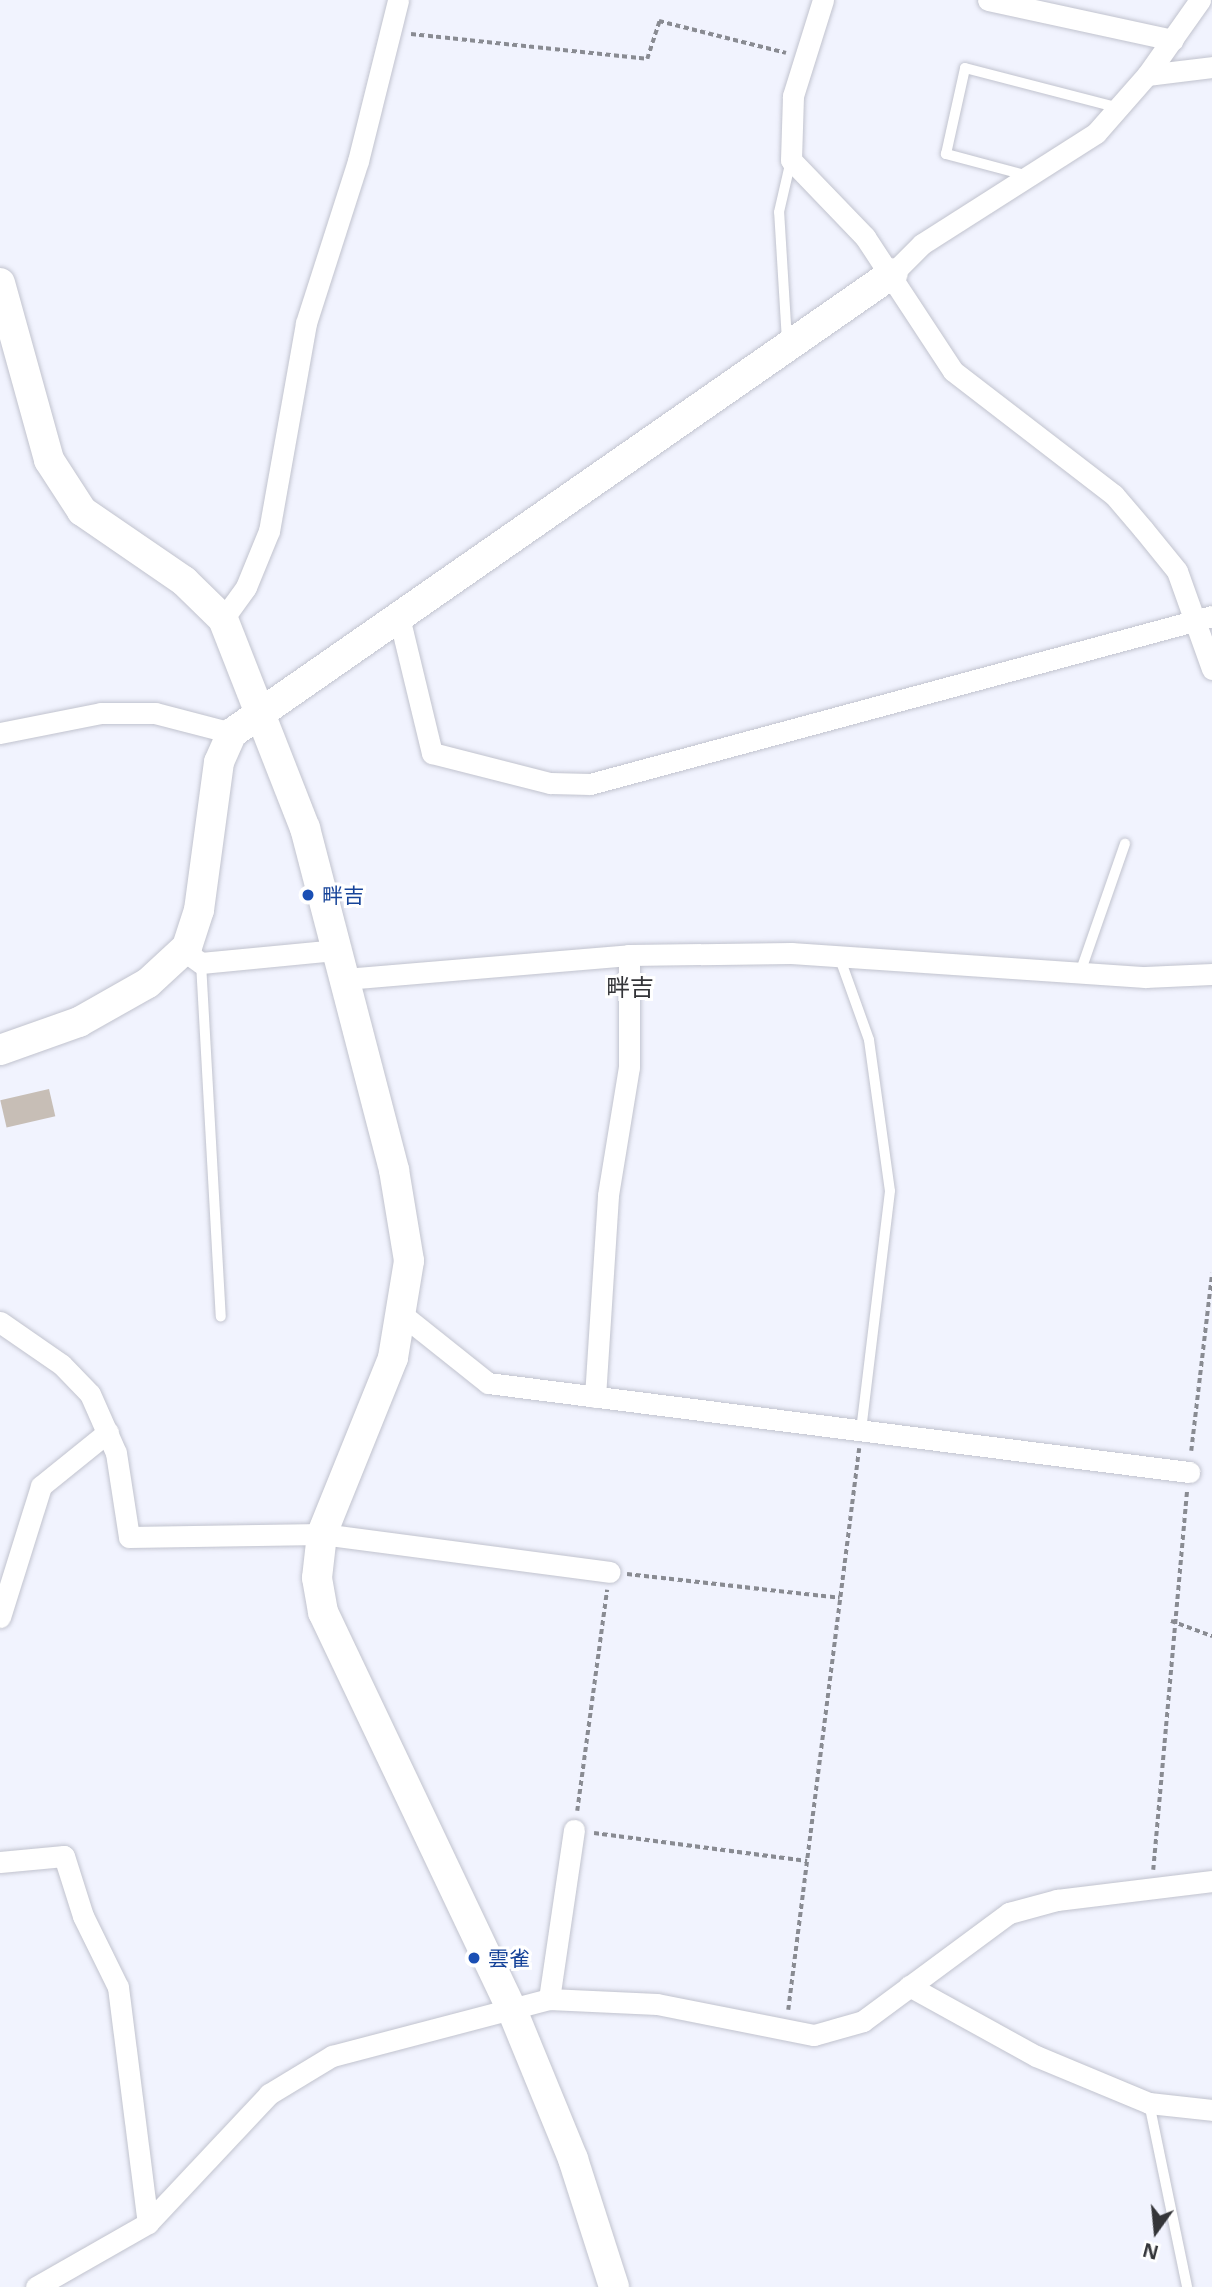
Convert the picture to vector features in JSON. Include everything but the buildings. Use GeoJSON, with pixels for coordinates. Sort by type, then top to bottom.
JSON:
{"type":"FeatureCollection","features":[{"type":"Feature","properties":{"kind":"street"},"geometry":{"type":"LineString","coordinates":[[223,619],[246,587],[269,531],[306,323],[358,162],[387,32],[398,0]]}},
{"type":"Feature","properties":{"kind":"street"},"geometry":{"type":"LineString","coordinates":[[824,0],[805,57],[788,129],[791,160],[893,273],[919,327],[953,371],[1114,495],[1177,572],[1205,619],[1212,669]]}},
{"type":"Feature","properties":{"kind":"street"},"geometry":{"type":"LineString","coordinates":[[988,0],[1173,40]]}},
{"type":"Feature","properties":{"kind":"street"},"geometry":{"type":"LineString","coordinates":[[192,957],[219,762],[232,733],[260,718],[788,348],[893,273],[922,244],[1025,175],[1096,133],[1147,75],[1200,0]]}},
{"type":"Feature","properties":{"kind":"street"},"geometry":{"type":"LineString","coordinates":[[1147,75],[1212,67]]}},
{"type":"Feature","properties":{"kind":"street"},"geometry":{"type":"LineString","coordinates":[[0,283],[49,460],[82,511],[184,581],[223,619],[260,718],[295,798],[345,979],[402,1207],[409,1261],[404,1316],[322,1534],[317,1578],[331,1635],[512,2010],[573,2159],[614,2287]]}},
{"type":"Feature","properties":{"kind":"street"},"geometry":{"type":"LineString","coordinates":[[400,621],[432,753],[550,783],[590,783],[1205,619]]}},
{"type":"Feature","properties":{"kind":"street"},"geometry":{"type":"LineString","coordinates":[[0,733],[101,713],[155,713],[232,733]]}},
{"type":"Feature","properties":{"kind":"street"},"geometry":{"type":"LineString","coordinates":[[0,1050],[79,1022],[192,957],[337,950]]}},
{"type":"Feature","properties":{"kind":"street"},"geometry":{"type":"LineString","coordinates":[[345,979],[629,956],[838,953],[1080,974],[1212,974]]}},
{"type":"Feature","properties":{"kind":"street"},"geometry":{"type":"LineString","coordinates":[[595,1397],[608,1195],[629,1067],[629,956]]}},
{"type":"Feature","properties":{"kind":"street"},"geometry":{"type":"LineString","coordinates":[[404,1316],[488,1382],[1189,1472]]}},
{"type":"Feature","properties":{"kind":"street"},"geometry":{"type":"LineString","coordinates":[[0,1322],[79,1382],[108,1432],[129,1537],[322,1534],[609,1572]]}},
{"type":"Feature","properties":{"kind":"street"},"geometry":{"type":"LineString","coordinates":[[0,1617],[41,1486],[108,1432]]}},
{"type":"Feature","properties":{"kind":"street"},"geometry":{"type":"LineString","coordinates":[[549,2000],[574,1830]]}},
{"type":"Feature","properties":{"kind":"street"},"geometry":{"type":"LineString","coordinates":[[0,1862],[64,1856],[83,1916],[118,1987],[148,2223]]}},
{"type":"Feature","properties":{"kind":"street"},"geometry":{"type":"LineString","coordinates":[[36,2287],[148,2223],[241,2123],[297,2074],[365,2046],[549,2000],[657,2004],[814,2035],[863,2021],[1009,1913],[1151,1886],[1212,1881]]}},
{"type":"Feature","properties":{"kind":"street"},"geometry":{"type":"LineString","coordinates":[[909,1986],[1036,2056],[1149,2103],[1212,2110]]}},
{"type":"Feature","properties":{"kind":"lane"},"geometry":{"type":"LineString","coordinates":[[1025,175],[946,154],[965,68],[1120,108]]}},
{"type":"Feature","properties":{"kind":"lane"},"geometry":{"type":"LineString","coordinates":[[788,348],[779,212],[791,160]]}},
{"type":"Feature","properties":{"kind":"lane"},"geometry":{"type":"LineString","coordinates":[[1080,974],[1125,844]]}},
{"type":"Feature","properties":{"kind":"lane"},"geometry":{"type":"LineString","coordinates":[[838,953],[869,1041],[890,1191],[861,1431]]}},
{"type":"Feature","properties":{"kind":"lane"},"geometry":{"type":"LineString","coordinates":[[192,957],[221,1316]]}},
{"type":"Feature","properties":{"kind":"lane"},"geometry":{"type":"LineString","coordinates":[[1149,2103],[1187,2287]]}},
{"type":"Feature","properties":{"kind":"path"},"geometry":{"type":"LineString","coordinates":[[387,32],[647,60],[659,21],[805,57]]}},
{"type":"Feature","properties":{"kind":"path"},"geometry":{"type":"LineString","coordinates":[[1151,1886],[1171,1621],[1212,1273]]}},
{"type":"Feature","properties":{"kind":"path"},"geometry":{"type":"LineString","coordinates":[[786,2029],[861,1431]]}},
{"type":"Feature","properties":{"kind":"path"},"geometry":{"type":"LineString","coordinates":[[807,1861],[574,1830],[609,1572],[840,1598]]}},
{"type":"Feature","properties":{"kind":"path"},"geometry":{"type":"LineString","coordinates":[[1171,1621],[1212,1636]]}},
{"type":"Feature","properties":{"kind":"place","name":"畔吉"},"geometry":{"type":"Point","coordinates":[308,895]}},
{"type":"Feature","properties":{"kind":"place","name":"雲雀"},"geometry":{"type":"Point","coordinates":[474,1958]}},
{"type":"Feature","properties":{"kind":"district","name":"畔吉"},"geometry":{"type":"Point","coordinates":[630,987]}}]}
